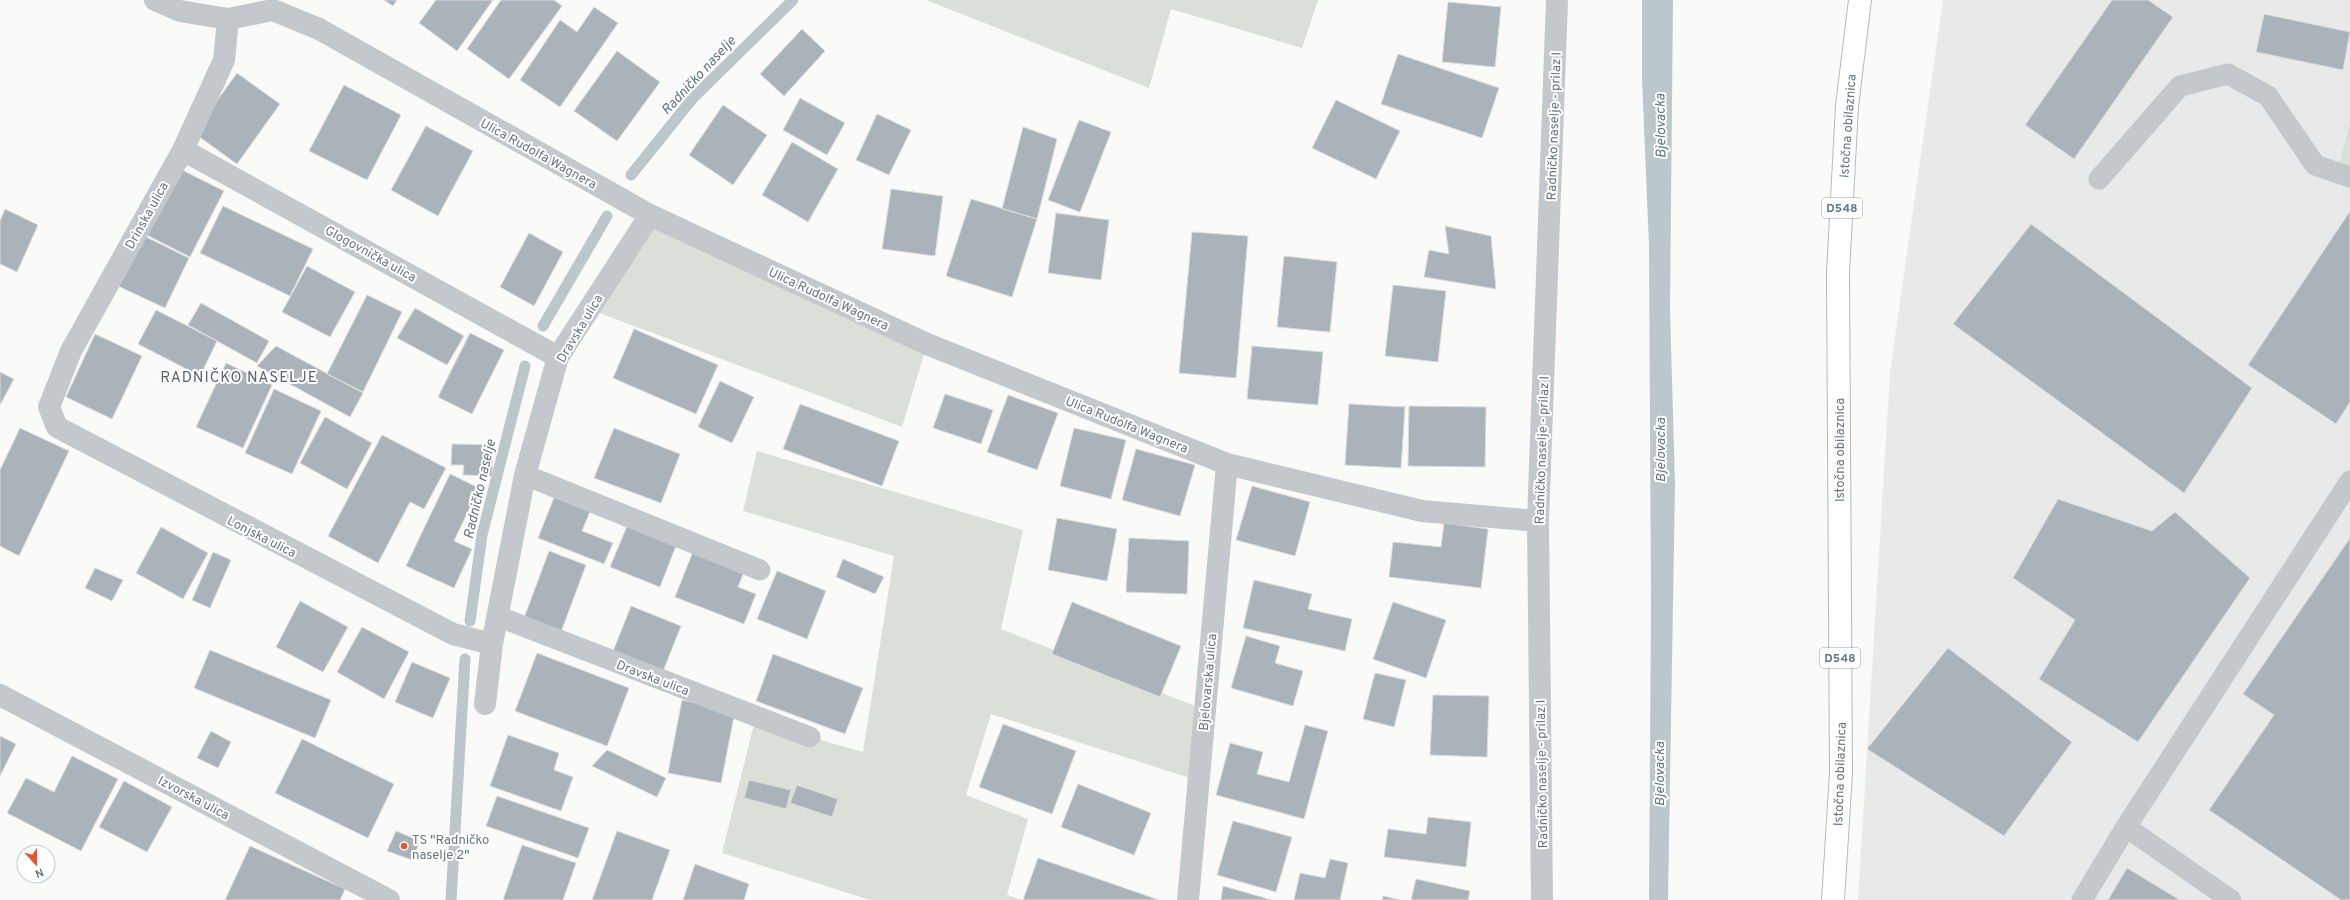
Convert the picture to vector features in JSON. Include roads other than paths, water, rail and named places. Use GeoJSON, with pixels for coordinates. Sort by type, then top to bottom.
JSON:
{"type":"FeatureCollection","features":[{"type":"Feature","properties":{"kind":"main road","name":"Istočna obilaznica"},"geometry":{"type":"LineString","coordinates":[[1833,900],[1841,773],[1838,273],[1847,106],[1860,0]]}},
{"type":"Feature","properties":{"kind":"street","name":"Ulica Rudolfa Wagnera"},"geometry":{"type":"LineString","coordinates":[[155,0],[180,11],[228,20],[274,10],[319,29],[650,214],[927,344],[1227,464],[1422,511],[1538,521]]}},
{"type":"Feature","properties":{"kind":"street","name":"Radničko naselje - prilaz I"},"geometry":{"type":"LineString","coordinates":[[1542,900],[1538,521],[1557,0]]}},
{"type":"Feature","properties":{"kind":"street","name":"Drinska ulica"},"geometry":{"type":"LineString","coordinates":[[49,407],[71,351],[183,150],[224,60],[228,20]]}},
{"type":"Feature","properties":{"kind":"street","name":"Glogovnička ulica"},"geometry":{"type":"LineString","coordinates":[[183,150],[558,357]]}},
{"type":"Feature","properties":{"kind":"street","name":"Dravska ulica"},"geometry":{"type":"LineString","coordinates":[[485,704],[492,644],[525,474],[558,357],[650,214]]}},
{"type":"Feature","properties":{"kind":"street","name":"Lonjska ulica"},"geometry":{"type":"LineString","coordinates":[[49,407],[57,427],[64,431],[453,634],[492,644]]}},
{"type":"Feature","properties":{"kind":"street","name":"Bjelovarska ulica"},"geometry":{"type":"LineString","coordinates":[[1188,900],[1227,464]]}},
{"type":"Feature","properties":{"kind":"street","name":"Izvorska ulica"},"geometry":{"type":"LineString","coordinates":[[0,695],[389,900]]}},
{"type":"Feature","properties":{"kind":"lane"},"geometry":{"type":"LineString","coordinates":[[2098,179],[2180,86],[2228,74],[2268,96],[2315,165],[2350,177]]}},
{"type":"Feature","properties":{"kind":"lane"},"geometry":{"type":"LineString","coordinates":[[525,474],[760,570]]}},
{"type":"Feature","properties":{"kind":"lane"},"geometry":{"type":"LineString","coordinates":[[2082,900],[2126,827],[2350,481]]}},
{"type":"Feature","properties":{"kind":"lane","name":"Dravska ulica"},"geometry":{"type":"LineString","coordinates":[[497,616],[810,737]]}},
{"type":"Feature","properties":{"kind":"lane"},"geometry":{"type":"LineString","coordinates":[[2126,827],[2231,900]]}},
{"type":"Feature","properties":{"kind":"water","name":"Bjelovacka"},"geometry":{"type":"Polygon","coordinates":[[[1642,0],[1673,0],[1670,309],[1675,485],[1668,900],[1649,900],[1651,603],[1649,246],[1642,78],[1642,0]]]}},
{"type":"Feature","properties":{"kind":"waterway","name":"Radničko naselje"},"geometry":{"type":"LineString","coordinates":[[631,175],[693,98],[793,0]]}},
{"type":"Feature","properties":{"kind":"waterway","name":"Radničko naselje"},"geometry":{"type":"LineString","coordinates":[[543,326],[607,216]]}},
{"type":"Feature","properties":{"kind":"waterway","name":"Radničko naselje"},"geometry":{"type":"LineString","coordinates":[[470,621],[482,535],[525,366]]}},
{"type":"Feature","properties":{"kind":"waterway","name":"Radničko naselje"},"geometry":{"type":"LineString","coordinates":[[451,900],[465,659]]}},
{"type":"Feature","properties":{"kind":"place","name":"TS \"Radničko naselje 2\""},"geometry":{"type":"Point","coordinates":[404,846]}},
{"type":"Feature","properties":{"kind":"district","name":"RADNIČKO NASELJE"},"geometry":{"type":"Point","coordinates":[239,377]}}]}
